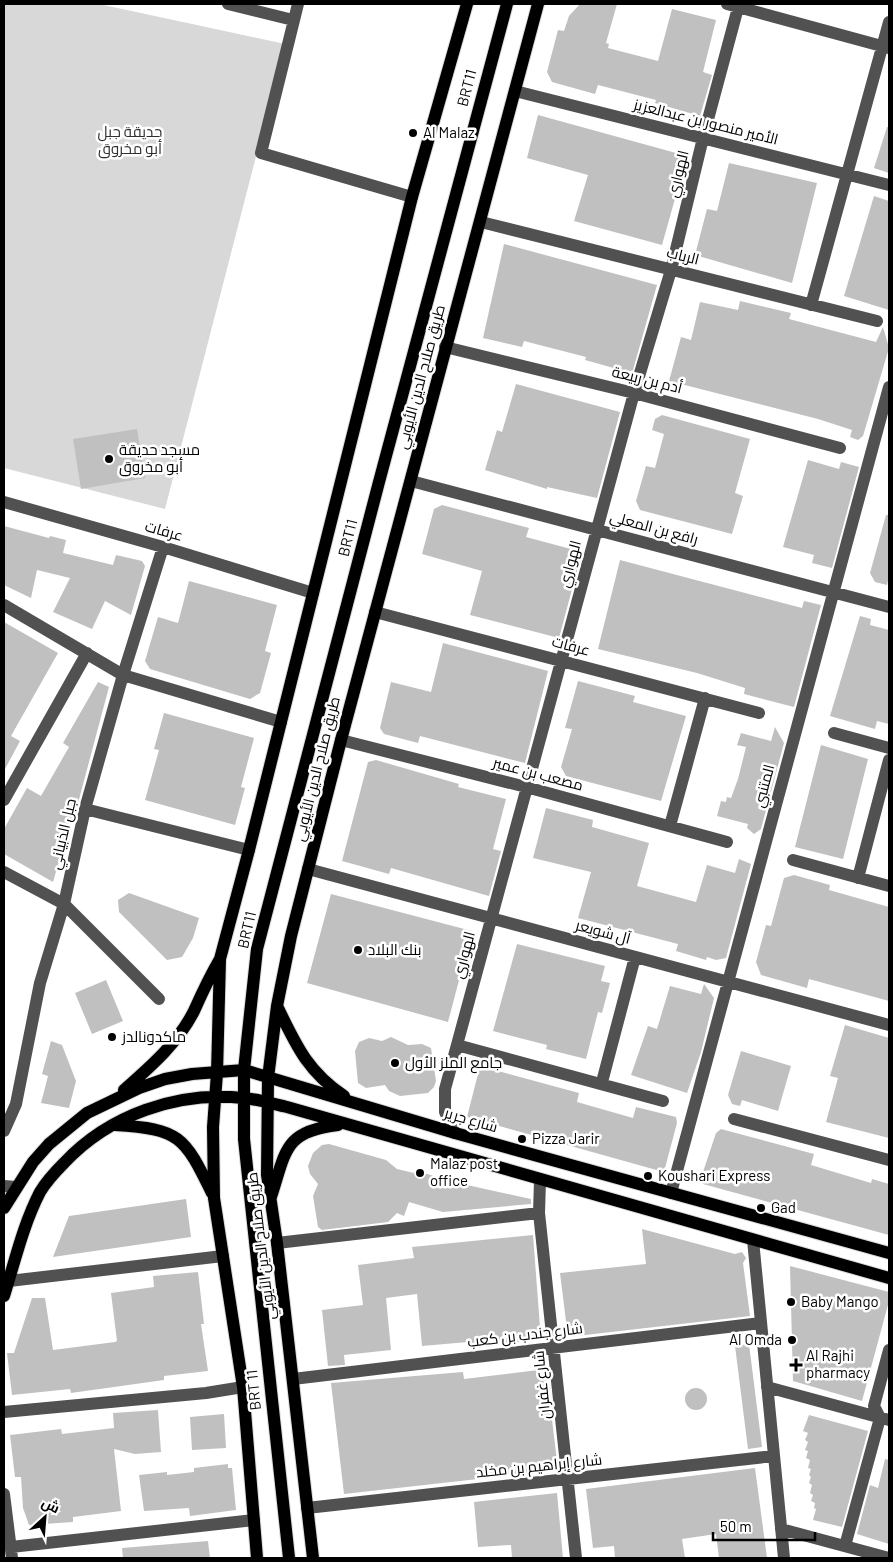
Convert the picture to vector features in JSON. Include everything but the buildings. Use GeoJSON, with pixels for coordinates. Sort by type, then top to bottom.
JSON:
{"type":"FeatureCollection","features":[{"type":"Feature","properties":{"kind":"main road"},"geometry":{"type":"LineString","coordinates":[[257,1558],[243,1387],[214,1198],[214,1097],[217,1073],[220,958],[314,593],[412,197],[467,4]]}},
{"type":"Feature","properties":{"kind":"main road","name":"BRT11"},"geometry":{"type":"LineString","coordinates":[[252,1218],[244,1138],[244,1070],[258,949],[379,482],[507,4]]}},
{"type":"Feature","properties":{"kind":"main road","name":"طريق صلاح الدين الأيوبي"},"geometry":{"type":"LineString","coordinates":[[313,1558],[277,1243],[267,1175],[269,1153],[268,1078],[277,1006],[308,869],[341,740],[538,4]]}},
{"type":"Feature","properties":{"kind":"main road"},"geometry":{"type":"LineString","coordinates":[[4,1208],[10,1186],[67,1127],[87,1113],[114,1099],[153,1065],[194,1012],[202,989],[220,958]]}},
{"type":"Feature","properties":{"kind":"main road"},"geometry":{"type":"LineString","coordinates":[[277,1006],[294,1042],[323,1082],[353,1101]]}},
{"type":"Feature","properties":{"kind":"main road","name":"شارع جرير"},"geometry":{"type":"LineString","coordinates":[[114,1099],[165,1079],[192,1074],[244,1070],[455,1133],[889,1253]]}},
{"type":"Feature","properties":{"kind":"main road"},"geometry":{"type":"LineString","coordinates":[[4,1296],[22,1236],[41,1191],[72,1154],[93,1137],[144,1110],[170,1101],[214,1097],[244,1091],[268,1103],[889,1278]]}},
{"type":"Feature","properties":{"kind":"main road"},"geometry":{"type":"LineString","coordinates":[[270,1199],[283,1159],[292,1142],[308,1130],[346,1124]]}},
{"type":"Feature","properties":{"kind":"main road"},"geometry":{"type":"LineString","coordinates":[[113,1125],[149,1128],[178,1139],[192,1153],[214,1198]]}},
{"type":"Feature","properties":{"kind":"main road","name":"BRT 11"},"geometry":{"type":"LineString","coordinates":[[252,1218],[288,1558]]}},
{"type":"Feature","properties":{"kind":"street"},"geometry":{"type":"LineString","coordinates":[[228,4],[293,20]]}},
{"type":"Feature","properties":{"kind":"street"},"geometry":{"type":"LineString","coordinates":[[298,4],[261,152],[412,197]]}},
{"type":"Feature","properties":{"kind":"street"},"geometry":{"type":"LineString","coordinates":[[735,5],[886,47]]}},
{"type":"Feature","properties":{"kind":"street","name":"الهواري"},"geometry":{"type":"LineString","coordinates":[[455,1133],[448,1120],[444,1097],[456,1045],[634,393],[671,270],[735,5]]}},
{"type":"Feature","properties":{"kind":"street"},"geometry":{"type":"LineString","coordinates":[[811,304],[847,174],[886,47],[889,22]]}},
{"type":"Feature","properties":{"kind":"street","name":"الأمير منصور بن عبدالعزيز"},"geometry":{"type":"LineString","coordinates":[[515,91],[889,185]]}},
{"type":"Feature","properties":{"kind":"street","name":"الرباب"},"geometry":{"type":"LineString","coordinates":[[481,222],[877,321]]}},
{"type":"Feature","properties":{"kind":"street","name":"أدم بن ربيعة"},"geometry":{"type":"LineString","coordinates":[[446,347],[634,393],[840,448]]}},
{"type":"Feature","properties":{"kind":"street","name":"المتنبي"},"geometry":{"type":"LineString","coordinates":[[670,1194],[889,387]]}},
{"type":"Feature","properties":{"kind":"street","name":"رافع بن المعلي"},"geometry":{"type":"LineString","coordinates":[[411,481],[889,607]]}},
{"type":"Feature","properties":{"kind":"street","name":"عرفات"},"geometry":{"type":"LineString","coordinates":[[4,502],[164,547],[314,593]]}},
{"type":"Feature","properties":{"kind":"street","name":"جبل الذبياني"},"geometry":{"type":"LineString","coordinates":[[4,1131],[16,1104],[40,983],[64,904],[85,809],[123,676],[164,547]]}},
{"type":"Feature","properties":{"kind":"street"},"geometry":{"type":"LineString","coordinates":[[4,605],[123,676],[281,722]]}},
{"type":"Feature","properties":{"kind":"street","name":"عرفات"},"geometry":{"type":"LineString","coordinates":[[375,612],[759,713]]}},
{"type":"Feature","properties":{"kind":"street"},"geometry":{"type":"LineString","coordinates":[[4,800],[87,653]]}},
{"type":"Feature","properties":{"kind":"street"},"geometry":{"type":"LineString","coordinates":[[670,826],[705,698]]}},
{"type":"Feature","properties":{"kind":"street"},"geometry":{"type":"LineString","coordinates":[[834,733],[889,748]]}},
{"type":"Feature","properties":{"kind":"street","name":"مصعب بن عمير"},"geometry":{"type":"LineString","coordinates":[[341,740],[526,787],[727,842]]}},
{"type":"Feature","properties":{"kind":"street"},"geometry":{"type":"LineString","coordinates":[[858,878],[889,760]]}},
{"type":"Feature","properties":{"kind":"street"},"geometry":{"type":"LineString","coordinates":[[85,809],[249,850]]}},
{"type":"Feature","properties":{"kind":"street"},"geometry":{"type":"LineString","coordinates":[[793,860],[889,886]]}},
{"type":"Feature","properties":{"kind":"street","name":"آل شويعر"},"geometry":{"type":"LineString","coordinates":[[308,869],[889,1025]]}},
{"type":"Feature","properties":{"kind":"street"},"geometry":{"type":"LineString","coordinates":[[4,872],[64,904],[159,999]]}},
{"type":"Feature","properties":{"kind":"street"},"geometry":{"type":"LineString","coordinates":[[602,1082],[635,957]]}},
{"type":"Feature","properties":{"kind":"street"},"geometry":{"type":"LineString","coordinates":[[456,1045],[602,1082],[663,1101]]}},
{"type":"Feature","properties":{"kind":"street"},"geometry":{"type":"LineString","coordinates":[[734,1118],[889,1160]]}},
{"type":"Feature","properties":{"kind":"street","name":"شارع غفران"},"geometry":{"type":"LineString","coordinates":[[540,1180],[539,1213],[555,1348],[576,1558]]}},
{"type":"Feature","properties":{"kind":"street"},"geometry":{"type":"LineString","coordinates":[[277,1243],[539,1213]]}},
{"type":"Feature","properties":{"kind":"street"},"geometry":{"type":"LineString","coordinates":[[752,1240],[784,1558]]}},
{"type":"Feature","properties":{"kind":"street"},"geometry":{"type":"LineString","coordinates":[[9,1281],[223,1256]]}},
{"type":"Feature","properties":{"kind":"street","name":"شارع جندب بن كعب"},"geometry":{"type":"LineString","coordinates":[[293,1379],[761,1323]]}},
{"type":"Feature","properties":{"kind":"street"},"geometry":{"type":"LineString","coordinates":[[885,1419],[874,1406],[889,1350]]}},
{"type":"Feature","properties":{"kind":"street"},"geometry":{"type":"LineString","coordinates":[[4,1412],[206,1394],[243,1387]]}},
{"type":"Feature","properties":{"kind":"street"},"geometry":{"type":"LineString","coordinates":[[767,1387],[885,1419]]}},
{"type":"Feature","properties":{"kind":"street"},"geometry":{"type":"LineString","coordinates":[[846,1546],[885,1419]]}},
{"type":"Feature","properties":{"kind":"street","name":"شارع إبراهيم بن مخلد"},"geometry":{"type":"LineString","coordinates":[[307,1508],[774,1456]]}},
{"type":"Feature","properties":{"kind":"street"},"geometry":{"type":"LineString","coordinates":[[4,1494],[11,1552],[254,1520]]}},
{"type":"Feature","properties":{"kind":"street"},"geometry":{"type":"LineString","coordinates":[[781,1529],[889,1558]]}},
{"type":"Feature","properties":{"kind":"green space","name":"حديقة جبل أبو مخروق"},"geometry":{"type":"Polygon","coordinates":[[[4,4],[99,4],[285,44],[165,509],[4,468],[4,4]]]}},
{"type":"Feature","properties":{"kind":"place","name":"Al Malaz"},"geometry":{"type":"Point","coordinates":[413,133]}},
{"type":"Feature","properties":{"kind":"place","name":"مسجد حديقة أبو مخروق"},"geometry":{"type":"Point","coordinates":[109,459]}},
{"type":"Feature","properties":{"kind":"place","name":"بنك البلاد"},"geometry":{"type":"Point","coordinates":[358,950]}},
{"type":"Feature","properties":{"kind":"place","name":"ماكدونالدز"},"geometry":{"type":"Point","coordinates":[112,1037]}},
{"type":"Feature","properties":{"kind":"place","name":"جامع الملز الأول"},"geometry":{"type":"Point","coordinates":[395,1063]}},
{"type":"Feature","properties":{"kind":"place","name":"Pizza Jarir"},"geometry":{"type":"Point","coordinates":[522,1139]}},
{"type":"Feature","properties":{"kind":"place","name":"Malaz post office"},"geometry":{"type":"Point","coordinates":[420,1173]}},
{"type":"Feature","properties":{"kind":"place","name":"Koushari Express"},"geometry":{"type":"Point","coordinates":[648,1176]}},
{"type":"Feature","properties":{"kind":"place","name":"Gad"},"geometry":{"type":"Point","coordinates":[761,1208]}},
{"type":"Feature","properties":{"kind":"place","name":"Baby Mango"},"geometry":{"type":"Point","coordinates":[791,1302]}},
{"type":"Feature","properties":{"kind":"place","name":"Al Omda"},"geometry":{"type":"Point","coordinates":[792,1340]}},
{"type":"Feature","properties":{"kind":"place","name":"Al Rajhi pharmacy"},"geometry":{"type":"Point","coordinates":[796,1365]}}]}
